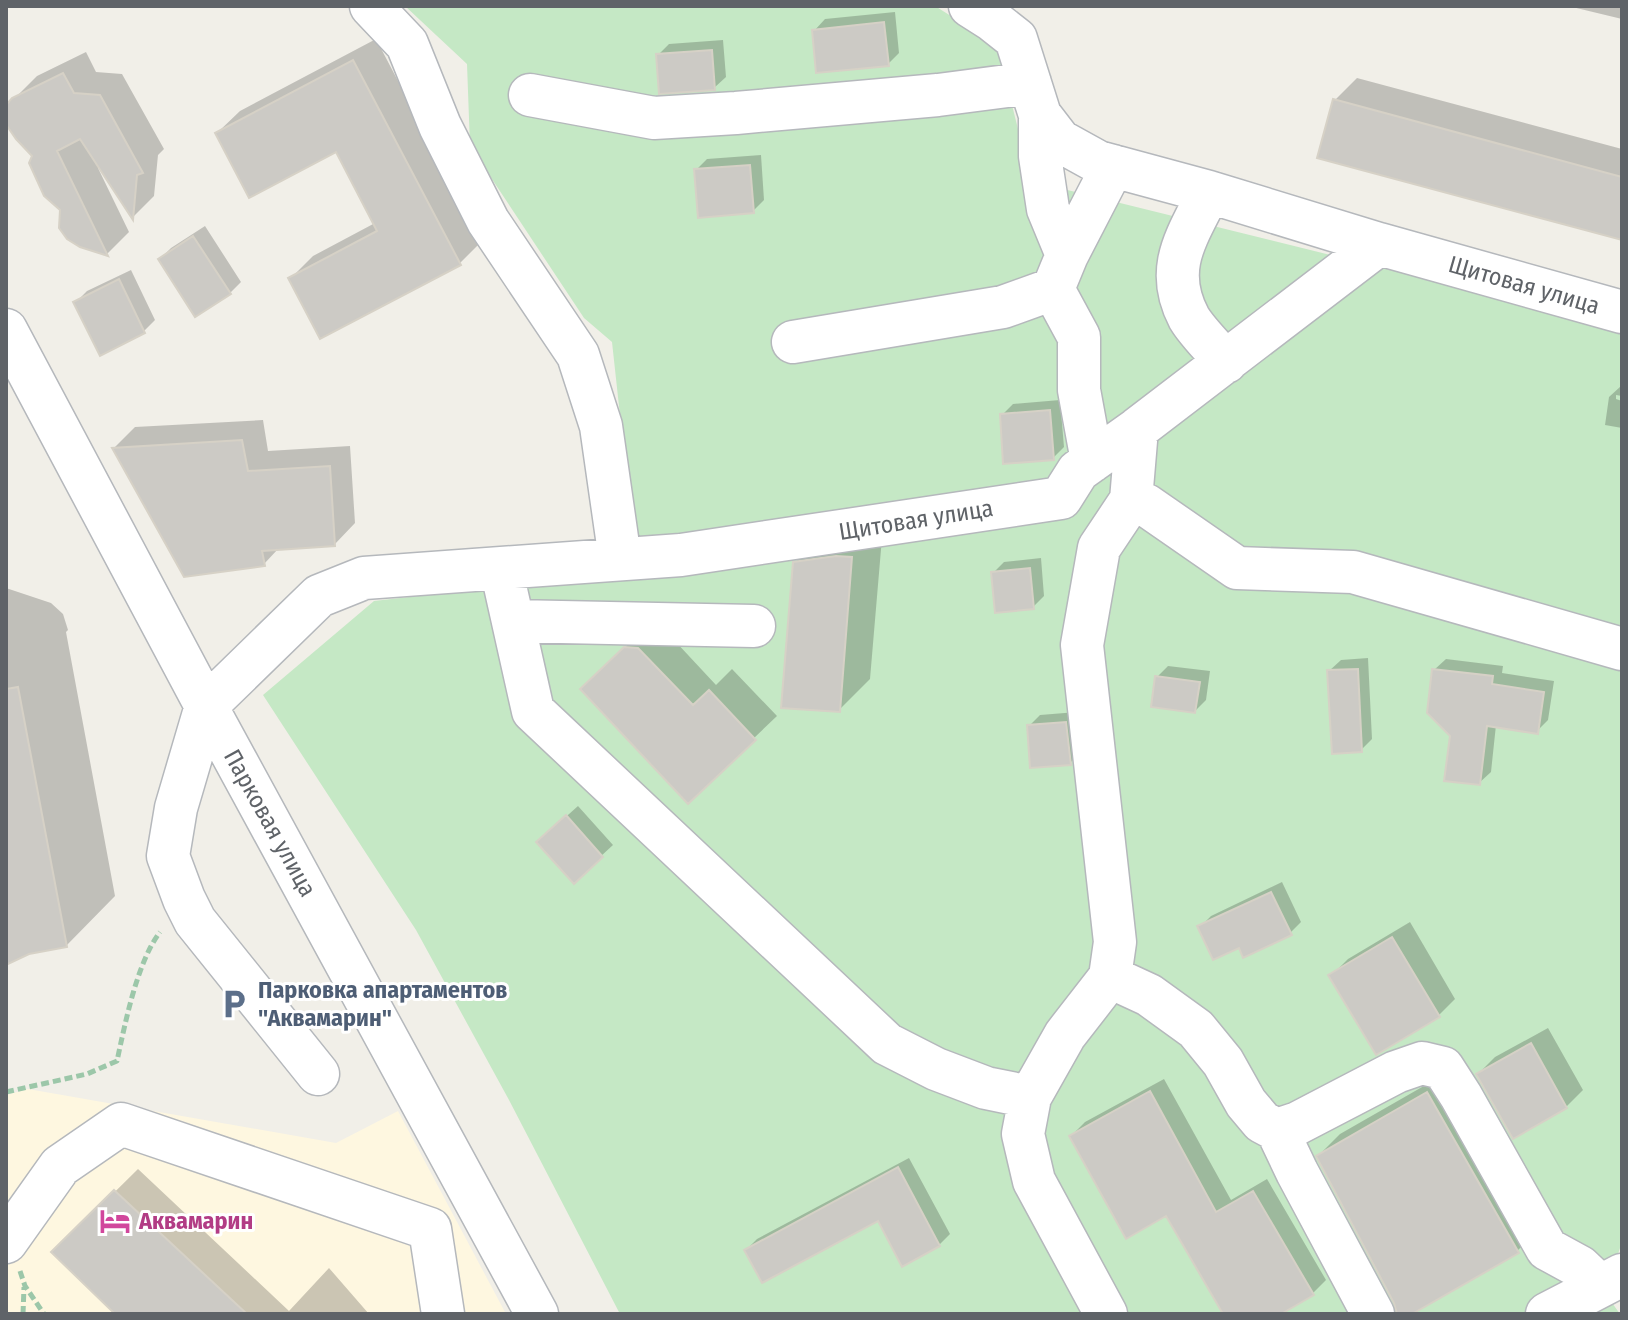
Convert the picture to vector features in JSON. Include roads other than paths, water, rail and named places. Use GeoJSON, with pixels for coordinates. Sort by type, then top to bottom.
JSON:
{"type":"FeatureCollection","features":[{"type":"Feature","properties":{"kind":"street"},"geometry":{"type":"LineString","coordinates":[[371,6],[407,44],[440,126],[488,221],[578,355],[601,426],[620,559]]}},
{"type":"Feature","properties":{"kind":"street","name":"Щитовая улица"},"geometry":{"type":"LineString","coordinates":[[970,6],[992,20],[1014,22],[1035,99],[1060,141],[1098,162],[1622,312]]}},
{"type":"Feature","properties":{"kind":"street"},"geometry":{"type":"LineString","coordinates":[[530,95],[654,118],[938,95],[1035,99],[1048,209],[1060,272],[1079,337],[1079,390],[1092,461]]}},
{"type":"Feature","properties":{"kind":"street"},"geometry":{"type":"LineString","coordinates":[[793,342],[1003,307],[1060,272],[1113,166]]}},
{"type":"Feature","properties":{"kind":"street"},"geometry":{"type":"LineString","coordinates":[[1209,192],[1177,265],[1177,286],[1190,319],[1226,362]]}},
{"type":"Feature","properties":{"kind":"street"},"geometry":{"type":"LineString","coordinates":[[1099,548],[1061,498],[1078,471],[1379,244]]}},
{"type":"Feature","properties":{"kind":"street","name":"Парковая улица"},"geometry":{"type":"LineString","coordinates":[[6,330],[18,377],[206,706],[537,1314]]}},
{"type":"Feature","properties":{"kind":"street"},"geometry":{"type":"LineString","coordinates":[[1106,1314],[1034,1181],[1023,1134],[1030,1097],[1065,1035],[1110,977],[1115,942],[1082,645],[1099,548],[1131,500],[1137,429]]}},
{"type":"Feature","properties":{"kind":"street","name":"Щитовая улица"},"geometry":{"type":"LineString","coordinates":[[206,706],[319,596],[364,578],[681,555],[1061,498]]}},
{"type":"Feature","properties":{"kind":"street"},"geometry":{"type":"LineString","coordinates":[[1131,500],[1146,505],[1237,568],[1353,572],[1622,649]]}},
{"type":"Feature","properties":{"kind":"street"},"geometry":{"type":"LineString","coordinates":[[501,568],[533,711],[887,1044],[936,1069],[986,1088],[1030,1097]]}},
{"type":"Feature","properties":{"kind":"street"},"geometry":{"type":"LineString","coordinates":[[513,621],[754,626]]}},
{"type":"Feature","properties":{"kind":"street"},"geometry":{"type":"LineString","coordinates":[[206,706],[176,808],[168,856],[195,921],[318,1074]]}},
{"type":"Feature","properties":{"kind":"street"},"geometry":{"type":"LineString","coordinates":[[1110,977],[1149,995],[1196,1029],[1223,1062],[1254,1113],[1262,1122],[1277,1130],[1373,1314]]}},
{"type":"Feature","properties":{"kind":"street"},"geometry":{"type":"LineString","coordinates":[[1277,1130],[1298,1123],[1396,1072],[1422,1063],[1443,1068],[1547,1249],[1611,1280]]}},
{"type":"Feature","properties":{"kind":"street"},"geometry":{"type":"LineString","coordinates":[[6,1242],[60,1166],[121,1124],[430,1229],[478,1204]]}},
{"type":"Feature","properties":{"kind":"street"},"geometry":{"type":"LineString","coordinates":[[430,1229],[443,1314]]}},
{"type":"Feature","properties":{"kind":"street"},"geometry":{"type":"LineString","coordinates":[[1547,1314],[1611,1280]]}},
{"type":"Feature","properties":{"kind":"place","name":"Парковка апартаментов \"Аквамарин\""},"geometry":{"type":"Point","coordinates":[234,1004]}},
{"type":"Feature","properties":{"kind":"place","name":"Аквамарин"},"geometry":{"type":"Point","coordinates":[115,1221]}}]}
